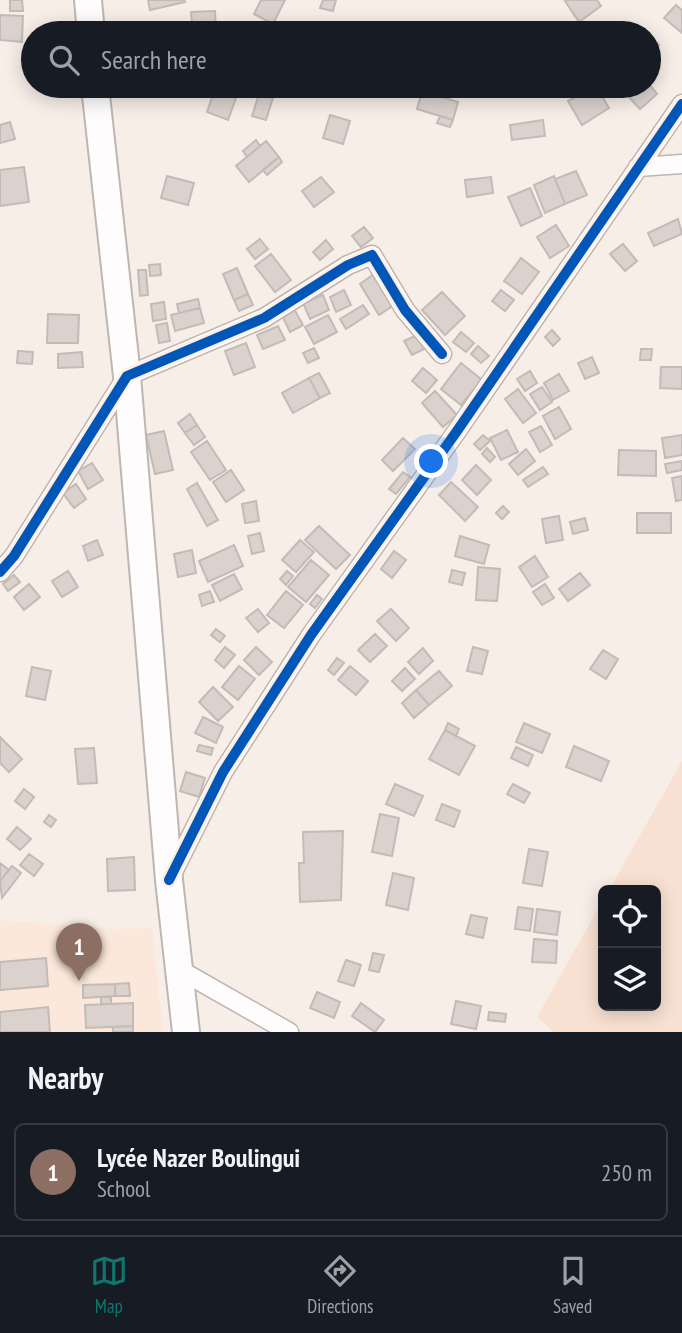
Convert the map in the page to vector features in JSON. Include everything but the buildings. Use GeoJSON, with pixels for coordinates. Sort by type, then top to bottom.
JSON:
{"type":"FeatureCollection","features":[{"type":"Feature","properties":{"kind":"highway"},"geometry":{"type":"LineString","coordinates":[[88,0],[90,21]]}},
{"type":"Feature","properties":{"kind":"highway"},"geometry":{"type":"LineString","coordinates":[[96,98],[127,376],[169,880],[186,1032]]}},
{"type":"Feature","properties":{"kind":"street"},"geometry":{"type":"LineString","coordinates":[[169,880],[223,772],[311,635],[465,420],[682,104]]}},
{"type":"Feature","properties":{"kind":"street"},"geometry":{"type":"LineString","coordinates":[[638,167],[682,164]]}},
{"type":"Feature","properties":{"kind":"street"},"geometry":{"type":"LineString","coordinates":[[0,572],[14,556],[127,376],[264,318],[348,265],[372,255],[405,310],[442,354]]}},
{"type":"Feature","properties":{"kind":"street"},"geometry":{"type":"LineString","coordinates":[[180,970],[289,1032]]}},
{"type":"Feature","properties":{"kind":"shaded area"},"geometry":{"type":"Polygon","coordinates":[[[682,761],[682,1032],[554,1032],[537,1017],[598,909],[598,1011],[661,1011],[661,885],[612,885],[682,761]]]}},
{"type":"Feature","properties":{"kind":"shaded area"},"geometry":{"type":"Polygon","coordinates":[[[0,920],[109,929],[152,928],[163,1032],[0,1032],[0,920]]]}},
{"type":"Feature","properties":{"kind":"cycle path"},"geometry":{"type":"LineString","coordinates":[[169,880],[223,772],[311,635],[457,431],[682,104]]}},
{"type":"Feature","properties":{"kind":"cycle path"},"geometry":{"type":"LineString","coordinates":[[0,572],[14,556],[127,376],[264,318],[348,265],[372,255],[405,310],[442,354]]}},
{"type":"Feature","properties":{"kind":"place","name":"Lycée Nazer Boulingui"},"geometry":{"type":"Point","coordinates":[79,981]}}]}
